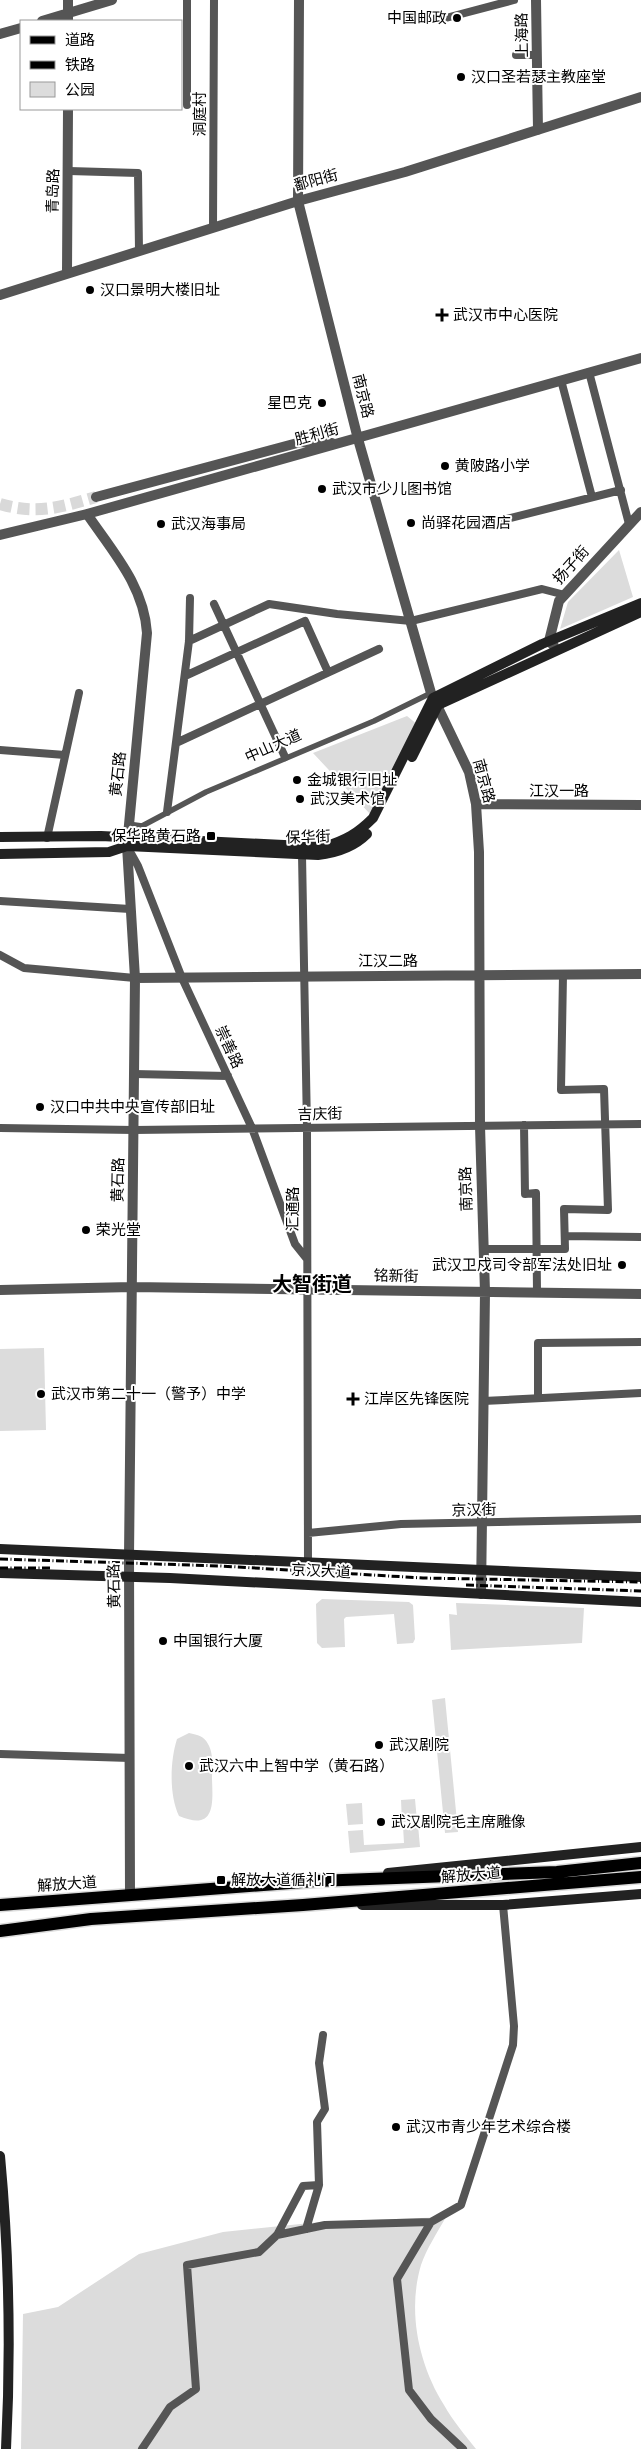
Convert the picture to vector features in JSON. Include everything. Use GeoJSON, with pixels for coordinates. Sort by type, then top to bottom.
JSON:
{"type":"FeatureCollection","features":[{"type":"Feature","properties":{"kind":"main road","name":"中山大道"},"geometry":{"type":"LineString","coordinates":[[434,698],[641,603]]}},
{"type":"Feature","properties":{"kind":"main road","name":"中山大道"},"geometry":{"type":"LineString","coordinates":[[553,645],[641,612]]}},
{"type":"Feature","properties":{"kind":"main road","name":"保华街"},"geometry":{"type":"LineString","coordinates":[[127,842],[324,847],[358,834],[373,818],[434,698]]}},
{"type":"Feature","properties":{"kind":"main road","name":"保华街"},"geometry":{"type":"LineString","coordinates":[[127,842],[302,855],[324,854],[342,850],[362,839],[378,822],[434,698]]}},
{"type":"Feature","properties":{"kind":"main road"},"geometry":{"type":"LineString","coordinates":[[0,837],[127,842]]}},
{"type":"Feature","properties":{"kind":"main road"},"geometry":{"type":"LineString","coordinates":[[0,854],[109,852],[127,842]]}},
{"type":"Feature","properties":{"kind":"main road","name":"京汉大道"},"geometry":{"type":"LineString","coordinates":[[0,1549],[641,1577]]}},
{"type":"Feature","properties":{"kind":"main road","name":"京汉大道"},"geometry":{"type":"LineString","coordinates":[[0,1573],[641,1602]]}},
{"type":"Feature","properties":{"kind":"main road","name":"解放大道"},"geometry":{"type":"LineString","coordinates":[[0,1905],[316,1881],[641,1847]]}},
{"type":"Feature","properties":{"kind":"main road","name":"解放大道"},"geometry":{"type":"LineString","coordinates":[[316,1881],[558,1872],[641,1863]]}},
{"type":"Feature","properties":{"kind":"main road","name":"解放大道"},"geometry":{"type":"LineString","coordinates":[[0,1931],[91,1919],[303,1905],[641,1877]]}},
{"type":"Feature","properties":{"kind":"main road","name":"解放大道"},"geometry":{"type":"LineString","coordinates":[[303,1905],[503,1906],[641,1894]]}},
{"type":"Feature","properties":{"kind":"main road"},"geometry":{"type":"LineString","coordinates":[[0,2156],[3,2192],[9,2384],[6,2449]]}},
{"type":"Feature","properties":{"kind":"street"},"geometry":{"type":"LineString","coordinates":[[68,0],[68,17]]}},
{"type":"Feature","properties":{"kind":"street"},"geometry":{"type":"LineString","coordinates":[[48,20],[68,17],[112,0]]}},
{"type":"Feature","properties":{"kind":"street"},"geometry":{"type":"LineString","coordinates":[[187,0],[187,104]]}},
{"type":"Feature","properties":{"kind":"street","name":"洞庭村"},"geometry":{"type":"LineString","coordinates":[[212,228],[214,0]]}},
{"type":"Feature","properties":{"kind":"street","name":"南京路"},"geometry":{"type":"LineString","coordinates":[[299,0],[298,201],[358,439],[411,621],[434,698],[469,772],[476,804],[479,852],[480,1126],[485,1292],[480,1524],[481,1594]]}},
{"type":"Feature","properties":{"kind":"street"},"geometry":{"type":"LineString","coordinates":[[442,19],[514,0]]}},
{"type":"Feature","properties":{"kind":"street","name":"上海路"},"geometry":{"type":"LineString","coordinates":[[536,0],[538,130]]}},
{"type":"Feature","properties":{"kind":"street"},"geometry":{"type":"LineString","coordinates":[[0,34],[20,28]]}},
{"type":"Feature","properties":{"kind":"street"},"geometry":{"type":"LineString","coordinates":[[516,55],[537,55]]}},
{"type":"Feature","properties":{"kind":"street","name":"鄱阳街"},"geometry":{"type":"LineString","coordinates":[[0,295],[298,201],[405,172],[641,98]]}},
{"type":"Feature","properties":{"kind":"street","name":"青岛路"},"geometry":{"type":"LineString","coordinates":[[67,273],[68,110]]}},
{"type":"Feature","properties":{"kind":"street"},"geometry":{"type":"LineString","coordinates":[[69,171],[138,173],[139,251]]}},
{"type":"Feature","properties":{"kind":"street","name":"胜利街"},"geometry":{"type":"LineString","coordinates":[[0,535],[86,514],[358,439],[641,358]]}},
{"type":"Feature","properties":{"kind":"street"},"geometry":{"type":"LineString","coordinates":[[589,372],[629,524]]}},
{"type":"Feature","properties":{"kind":"street"},"geometry":{"type":"LineString","coordinates":[[561,380],[592,497]]}},
{"type":"Feature","properties":{"kind":"street"},"geometry":{"type":"LineString","coordinates":[[96,497],[301,442],[338,443]]}},
{"type":"Feature","properties":{"kind":"street"},"geometry":{"type":"LineString","coordinates":[[495,522],[620,490]]}},
{"type":"Feature","properties":{"kind":"street","name":"扬子街"},"geometry":{"type":"LineString","coordinates":[[553,645],[559,602],[641,512]]}},
{"type":"Feature","properties":{"kind":"street","name":"黄石路"},"geometry":{"type":"LineString","coordinates":[[86,514],[132,580],[142,602],[147,623],[147,643],[127,842],[135,978],[129,1556],[130,1895]]}},
{"type":"Feature","properties":{"kind":"street"},"geometry":{"type":"LineString","coordinates":[[189,641],[269,604],[337,614],[411,621],[542,589],[565,595]]}},
{"type":"Feature","properties":{"kind":"street"},"geometry":{"type":"LineString","coordinates":[[168,812],[189,641],[190,598]]}},
{"type":"Feature","properties":{"kind":"street"},"geometry":{"type":"LineString","coordinates":[[214,604],[285,757]]}},
{"type":"Feature","properties":{"kind":"street"},"geometry":{"type":"LineString","coordinates":[[184,676],[305,621],[328,672]]}},
{"type":"Feature","properties":{"kind":"street"},"geometry":{"type":"LineString","coordinates":[[176,743],[379,649]]}},
{"type":"Feature","properties":{"kind":"street"},"geometry":{"type":"LineString","coordinates":[[47,838],[79,693]]}},
{"type":"Feature","properties":{"kind":"street","name":"中山大道"},"geometry":{"type":"LineString","coordinates":[[128,824],[142,826],[206,792],[374,721],[434,698]]}},
{"type":"Feature","properties":{"kind":"street"},"geometry":{"type":"LineString","coordinates":[[0,750],[65,755]]}},
{"type":"Feature","properties":{"kind":"street","name":"江汉一路"},"geometry":{"type":"LineString","coordinates":[[476,804],[641,805]]}},
{"type":"Feature","properties":{"kind":"street","name":"崇善路"},"geometry":{"type":"LineString","coordinates":[[127,842],[182,978],[252,1128],[295,1244],[307,1259]]}},
{"type":"Feature","properties":{"kind":"street","name":"汇通路"},"geometry":{"type":"LineString","coordinates":[[302,855],[307,1128],[308,1563]]}},
{"type":"Feature","properties":{"kind":"street"},"geometry":{"type":"LineString","coordinates":[[0,901],[130,909]]}},
{"type":"Feature","properties":{"kind":"street"},"geometry":{"type":"LineString","coordinates":[[0,954],[24,968],[135,978]]}},
{"type":"Feature","properties":{"kind":"street","name":"江汉二路"},"geometry":{"type":"LineString","coordinates":[[135,978],[641,974]]}},
{"type":"Feature","properties":{"kind":"street"},"geometry":{"type":"LineString","coordinates":[[483,1249],[565,1249],[564,1209],[608,1210],[604,1089],[561,1090],[563,975]]}},
{"type":"Feature","properties":{"kind":"street"},"geometry":{"type":"LineString","coordinates":[[134,1074],[228,1076]]}},
{"type":"Feature","properties":{"kind":"street","name":"吉庆街"},"geometry":{"type":"LineString","coordinates":[[0,1128],[134,1130],[641,1124]]}},
{"type":"Feature","properties":{"kind":"street"},"geometry":{"type":"LineString","coordinates":[[524,1125],[525,1194],[536,1193],[538,1292]]}},
{"type":"Feature","properties":{"kind":"street"},"geometry":{"type":"LineString","coordinates":[[565,1236],[641,1237]]}},
{"type":"Feature","properties":{"kind":"street","name":"铭新街"},"geometry":{"type":"LineString","coordinates":[[0,1290],[132,1287],[641,1294]]}},
{"type":"Feature","properties":{"kind":"street"},"geometry":{"type":"LineString","coordinates":[[538,1398],[538,1343],[641,1342]]}},
{"type":"Feature","properties":{"kind":"street"},"geometry":{"type":"LineString","coordinates":[[483,1400],[641,1393]]}},
{"type":"Feature","properties":{"kind":"street","name":"京汉街"},"geometry":{"type":"LineString","coordinates":[[308,1533],[401,1524],[480,1524],[641,1519]]}},
{"type":"Feature","properties":{"kind":"street"},"geometry":{"type":"LineString","coordinates":[[0,1754],[130,1758]]}},
{"type":"Feature","properties":{"kind":"street"},"geometry":{"type":"LineString","coordinates":[[277,2235],[325,2225],[431,2222],[461,2205],[511,2055],[514,2026],[503,1906]]}},
{"type":"Feature","properties":{"kind":"street"},"geometry":{"type":"LineString","coordinates":[[306,2229],[319,2185],[317,2122],[325,2109],[319,2063],[322,2035]]}},
{"type":"Feature","properties":{"kind":"street"},"geometry":{"type":"LineString","coordinates":[[142,2449],[170,2407],[196,2389],[187,2265],[259,2252],[277,2235],[303,2186],[319,2185]]}},
{"type":"Feature","properties":{"kind":"street"},"geometry":{"type":"LineString","coordinates":[[431,2222],[397,2279],[409,2390],[431,2419],[463,2449]]}},
{"type":"Feature","properties":{"kind":"green space"},"geometry":{"type":"Polygon","coordinates":[[[619,550],[633,597],[560,629],[568,602],[619,550]]]}},
{"type":"Feature","properties":{"kind":"green space"},"geometry":{"type":"Polygon","coordinates":[[[407,716],[418,725],[370,814],[313,753],[407,716]]]}},
{"type":"Feature","properties":{"kind":"green space"},"geometry":{"type":"Polygon","coordinates":[[[44,1348],[46,1430],[0,1431],[0,1349],[44,1348]]]}},
{"type":"Feature","properties":{"kind":"green space"},"geometry":{"type":"Polygon","coordinates":[[[322,1599],[409,1602],[413,1605],[415,1639],[413,1643],[397,1644],[394,1614],[346,1617],[344,1619],[345,1647],[322,1648],[317,1643],[316,1604],[322,1599]]]}},
{"type":"Feature","properties":{"kind":"green space"},"geometry":{"type":"Polygon","coordinates":[[[456,1603],[584,1608],[582,1643],[451,1650],[449,1614],[457,1615],[456,1603]]]}},
{"type":"Feature","properties":{"kind":"green space"},"geometry":{"type":"Polygon","coordinates":[[[445,1698],[458,1832],[445,1833],[432,1700],[445,1698]]]}},
{"type":"Feature","properties":{"kind":"green space"},"geometry":{"type":"Polygon","coordinates":[[[189,1733],[205,1739],[212,1757],[211,1806],[206,1818],[199,1820],[191,1820],[179,1816],[173,1798],[172,1767],[177,1739],[189,1733]]]}},
{"type":"Feature","properties":{"kind":"green space"},"geometry":{"type":"Polygon","coordinates":[[[415,1799],[417,1821],[402,1822],[401,1800],[415,1799]]]}},
{"type":"Feature","properties":{"kind":"green space"},"geometry":{"type":"Polygon","coordinates":[[[362,1803],[363,1824],[348,1825],[346,1804],[362,1803]]]}},
{"type":"Feature","properties":{"kind":"green space"},"geometry":{"type":"Polygon","coordinates":[[[418,1825],[420,1847],[350,1853],[348,1831],[363,1830],[364,1845],[404,1843],[403,1826],[418,1825]]]}},
{"type":"Feature","properties":{"kind":"green space"},"geometry":{"type":"Polygon","coordinates":[[[446,2217],[421,2265],[415,2301],[418,2338],[422,2356],[435,2389],[451,2417],[476,2449],[21,2449],[23,2314],[58,2307],[139,2254],[223,2232],[320,2222],[446,2217]]]}},
{"type":"Feature","properties":{"kind":"tunnel"},"geometry":{"type":"LineString","coordinates":[[0,504],[37,509],[60,507],[96,497]]}},
{"type":"Feature","properties":{"kind":"railway"},"geometry":{"type":"LineString","coordinates":[[0,1559],[221,1566],[423,1578],[641,1582]]}},
{"type":"Feature","properties":{"kind":"railway"},"geometry":{"type":"LineString","coordinates":[[0,1568],[52,1568]]}},
{"type":"Feature","properties":{"kind":"railway"},"geometry":{"type":"LineString","coordinates":[[466,1585],[641,1591]]}},
{"type":"Feature","properties":{"kind":"place","name":"中国邮政"},"geometry":{"type":"Point","coordinates":[457,18]}},
{"type":"Feature","properties":{"kind":"place","name":"汉口圣若瑟主教座堂"},"geometry":{"type":"Point","coordinates":[461,77]}},
{"type":"Feature","properties":{"kind":"place","name":"汉口景明大楼旧址"},"geometry":{"type":"Point","coordinates":[90,290]}},
{"type":"Feature","properties":{"kind":"place","name":"武汉市中心医院"},"geometry":{"type":"Point","coordinates":[442,315]}},
{"type":"Feature","properties":{"kind":"place","name":"星巴克"},"geometry":{"type":"Point","coordinates":[322,403]}},
{"type":"Feature","properties":{"kind":"place","name":"黄陂路小学"},"geometry":{"type":"Point","coordinates":[445,466]}},
{"type":"Feature","properties":{"kind":"place","name":"武汉市少儿图书馆"},"geometry":{"type":"Point","coordinates":[322,489]}},
{"type":"Feature","properties":{"kind":"place","name":"尚驿花园酒店"},"geometry":{"type":"Point","coordinates":[411,523]}},
{"type":"Feature","properties":{"kind":"place","name":"武汉海事局"},"geometry":{"type":"Point","coordinates":[161,524]}},
{"type":"Feature","properties":{"kind":"place","name":"金城银行旧址"},"geometry":{"type":"Point","coordinates":[297,780]}},
{"type":"Feature","properties":{"kind":"place","name":"武汉美术馆"},"geometry":{"type":"Point","coordinates":[300,799]}},
{"type":"Feature","properties":{"kind":"place","name":"保华路黄石路"},"geometry":{"type":"Point","coordinates":[211,836]}},
{"type":"Feature","properties":{"kind":"place","name":"汉口中共中央宣传部旧址"},"geometry":{"type":"Point","coordinates":[40,1107]}},
{"type":"Feature","properties":{"kind":"place","name":"荣光堂"},"geometry":{"type":"Point","coordinates":[86,1230]}},
{"type":"Feature","properties":{"kind":"place","name":"武汉卫戍司令部军法处旧址"},"geometry":{"type":"Point","coordinates":[622,1265]}},
{"type":"Feature","properties":{"kind":"place","name":"武汉市第二十一（警予）中学"},"geometry":{"type":"Point","coordinates":[41,1394]}},
{"type":"Feature","properties":{"kind":"place","name":"江岸区先锋医院"},"geometry":{"type":"Point","coordinates":[353,1399]}},
{"type":"Feature","properties":{"kind":"place","name":"中国银行大厦"},"geometry":{"type":"Point","coordinates":[163,1641]}},
{"type":"Feature","properties":{"kind":"place","name":"武汉剧院"},"geometry":{"type":"Point","coordinates":[379,1745]}},
{"type":"Feature","properties":{"kind":"place","name":"武汉六中上智中学（黄石路）"},"geometry":{"type":"Point","coordinates":[189,1766]}},
{"type":"Feature","properties":{"kind":"place","name":"武汉剧院毛主席雕像"},"geometry":{"type":"Point","coordinates":[381,1822]}},
{"type":"Feature","properties":{"kind":"place","name":"解放大道循礼门"},"geometry":{"type":"Point","coordinates":[221,1880]}},
{"type":"Feature","properties":{"kind":"place","name":"武汉市青少年艺术综合楼"},"geometry":{"type":"Point","coordinates":[396,2127]}},
{"type":"Feature","properties":{"kind":"district","name":"大智街道"},"geometry":{"type":"Point","coordinates":[312,1284]}}]}
